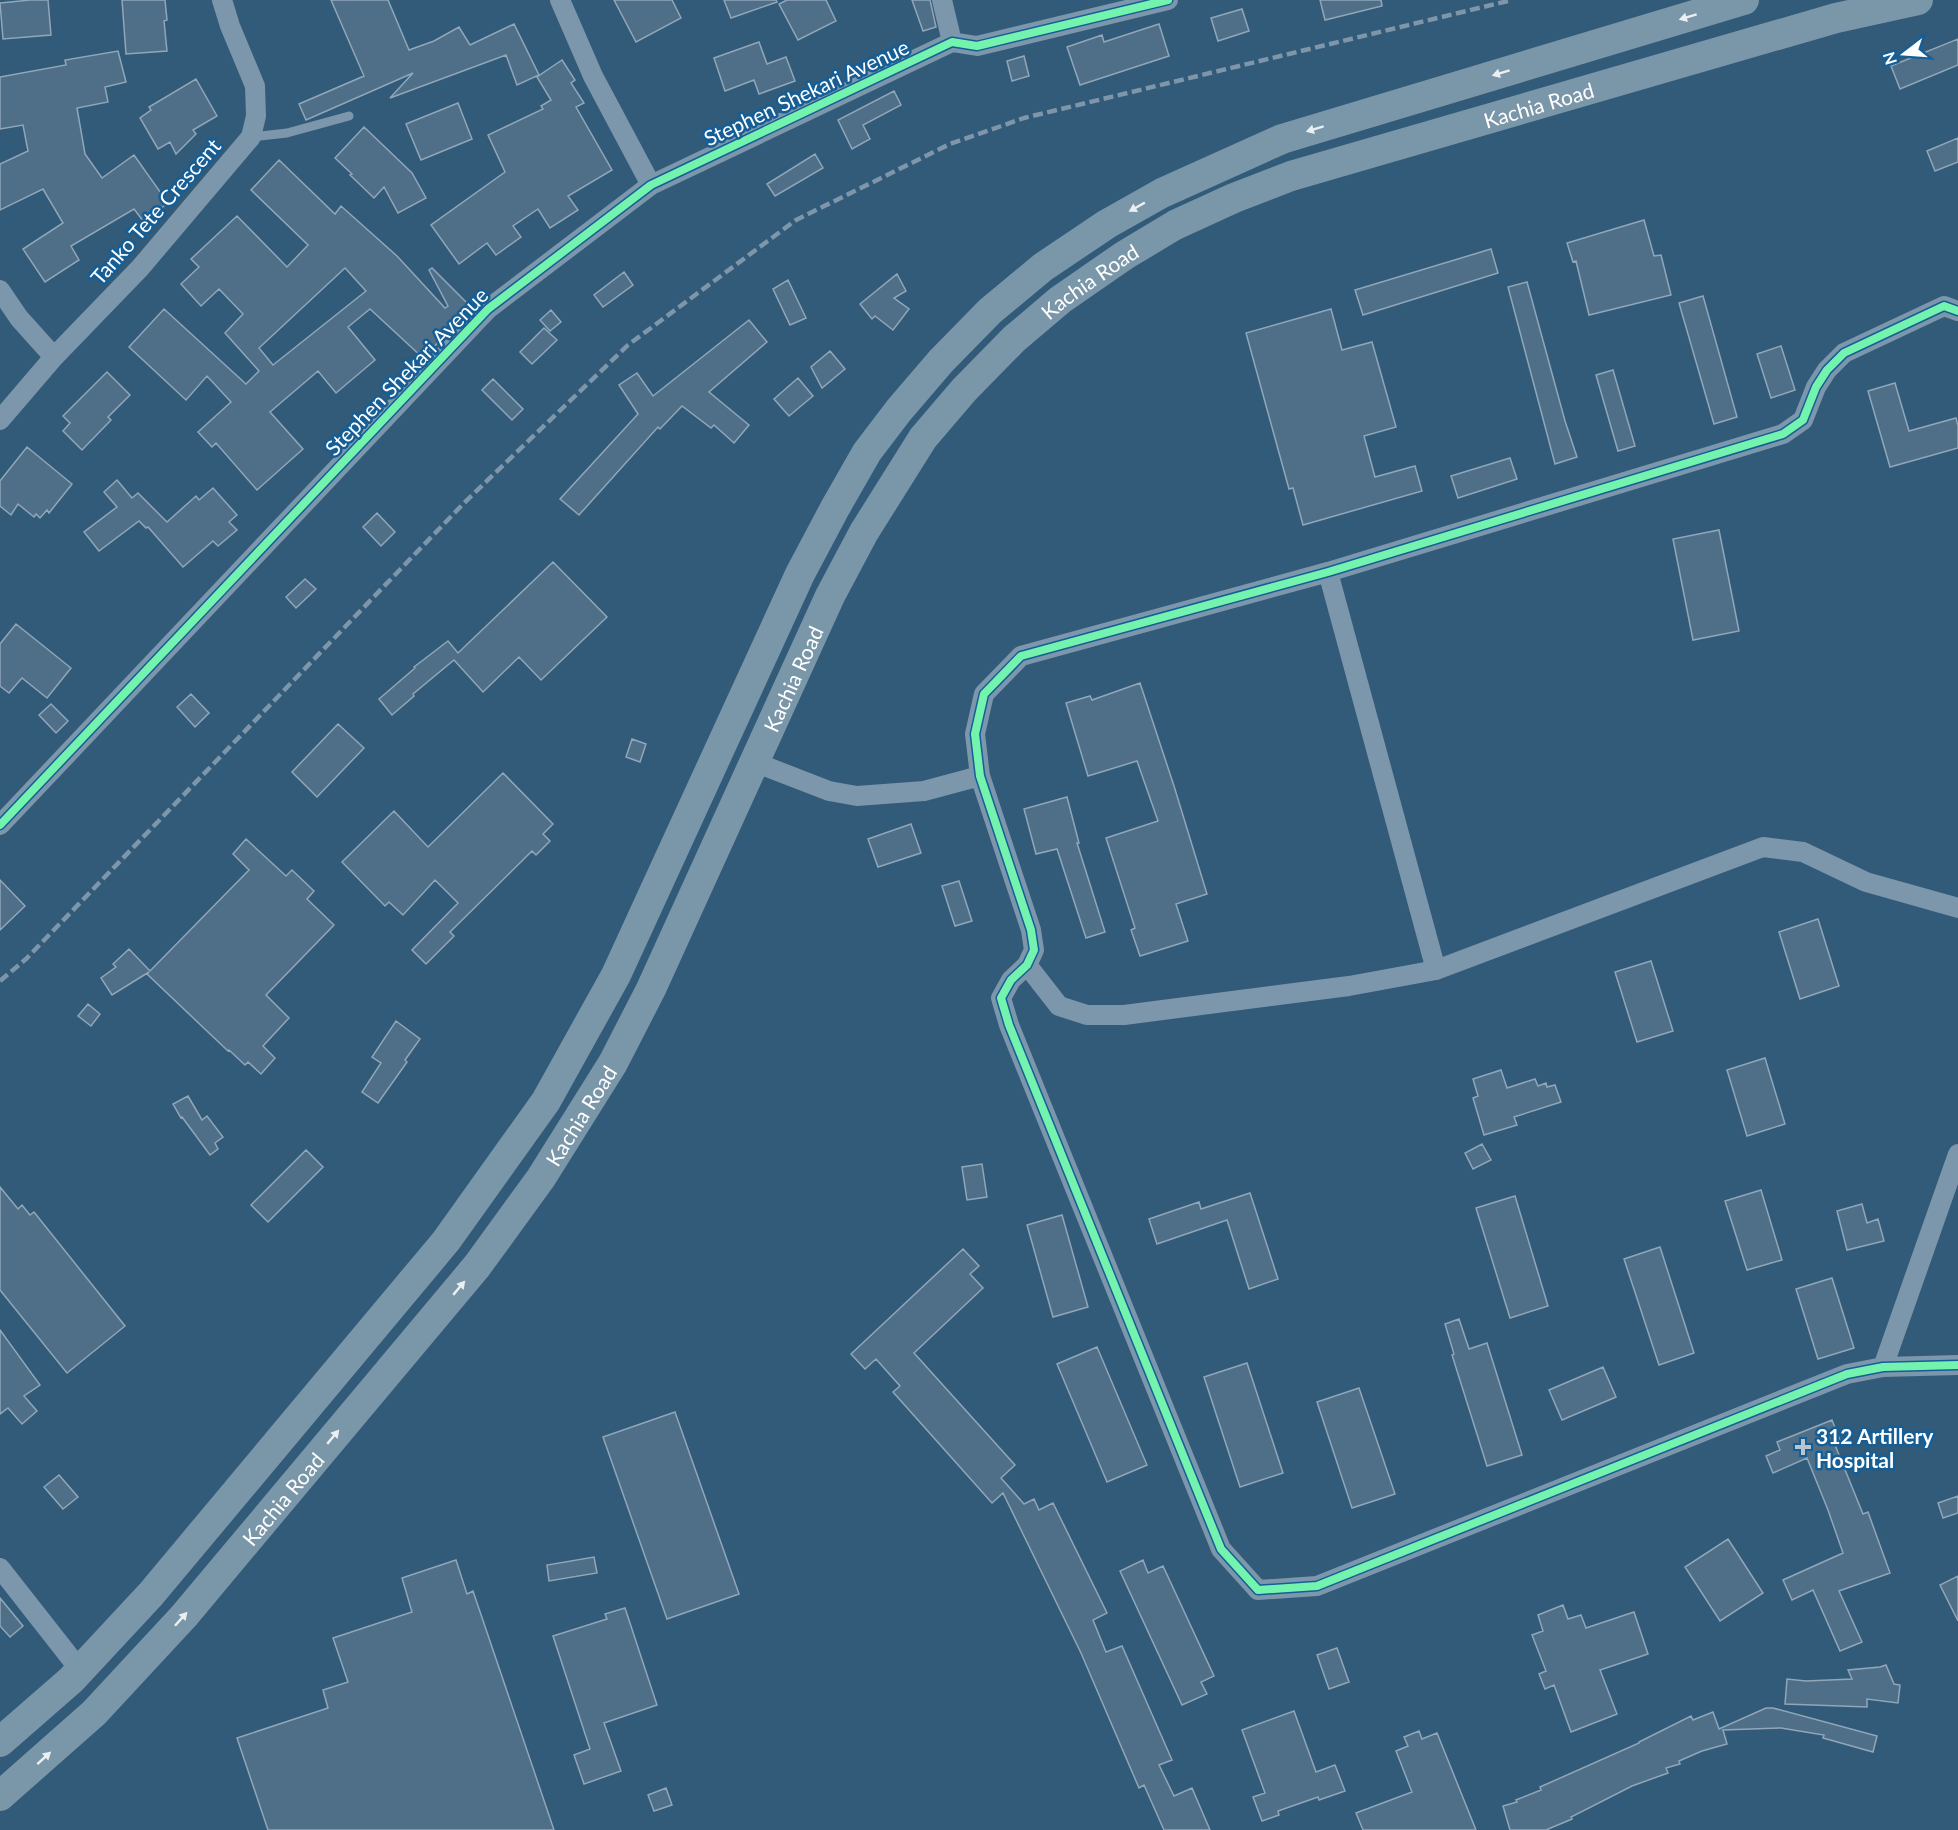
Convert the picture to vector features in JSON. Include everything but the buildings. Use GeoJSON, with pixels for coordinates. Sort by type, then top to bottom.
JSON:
{"type":"FeatureCollection","features":[{"type":"Feature","properties":{"kind":"main road","name":"Kachia Road"},"geometry":{"type":"LineString","coordinates":[[0,1742],[80,1670],[152,1594],[446,1241],[546,1101],[616,975],[800,574],[834,508],[867,452],[899,410],[941,361],[982,320],[1043,267],[1107,224],[1162,193],[1282,139],[1744,0]]}},
{"type":"Feature","properties":{"kind":"main road","name":"Kachia Road"},"geometry":{"type":"LineString","coordinates":[[0,1796],[94,1713],[184,1616],[477,1266],[541,1178],[613,1063],[651,989],[754,762],[840,578],[864,532],[923,438],[964,390],[1014,339],[1060,300],[1125,255],[1175,225],[1234,198],[1291,176],[1824,21],[1917,0]]}},
{"type":"Feature","properties":{"kind":"street","name":"Tanko Tete Crescent"},"geometry":{"type":"LineString","coordinates":[[0,420],[54,357],[140,268],[251,137],[256,116],[255,86],[230,26],[222,0]]}},
{"type":"Feature","properties":{"kind":"street"},"geometry":{"type":"LineString","coordinates":[[560,0],[593,76],[651,185]]}},
{"type":"Feature","properties":{"kind":"street"},"geometry":{"type":"LineString","coordinates":[[942,0],[952,42],[977,46],[1168,0]]}},
{"type":"Feature","properties":{"kind":"street","name":"Stephen Shekari Avenue"},"geometry":{"type":"LineString","coordinates":[[0,825],[488,309],[651,185],[952,42]]}},
{"type":"Feature","properties":{"kind":"street"},"geometry":{"type":"LineString","coordinates":[[0,290],[19,318],[54,357]]}},
{"type":"Feature","properties":{"kind":"street"},"geometry":{"type":"LineString","coordinates":[[1958,311],[1944,306],[1844,353],[1827,370],[1816,387],[1803,420],[1783,434],[1329,572],[1021,656],[984,694],[975,734],[980,776],[1031,930],[1034,950],[1027,965],[1011,980],[1001,998],[1009,1025],[1221,1549],[1258,1590],[1317,1586],[1847,1374],[1883,1366],[1958,1365]]}},
{"type":"Feature","properties":{"kind":"street"},"geometry":{"type":"LineString","coordinates":[[1329,572],[1436,970]]}},
{"type":"Feature","properties":{"kind":"street"},"geometry":{"type":"LineString","coordinates":[[754,762],[829,791],[856,796],[924,791],[980,776]]}},
{"type":"Feature","properties":{"kind":"street"},"geometry":{"type":"LineString","coordinates":[[1027,965],[1059,1006],[1087,1015],[1125,1015],[1325,989],[1436,970],[1763,847],[1803,852],[1866,882],[1958,909]]}},
{"type":"Feature","properties":{"kind":"street"},"geometry":{"type":"LineString","coordinates":[[1883,1366],[1958,1154]]}},
{"type":"Feature","properties":{"kind":"street"},"geometry":{"type":"LineString","coordinates":[[0,1568],[80,1670]]}},
{"type":"Feature","properties":{"kind":"lane"},"geometry":{"type":"LineString","coordinates":[[251,137],[287,133],[349,116]]}},
{"type":"Feature","properties":{"kind":"railway"},"geometry":{"type":"LineString","coordinates":[[0,981],[26,959],[464,503],[628,345],[796,220],[950,144],[1024,118],[1512,0]]}},
{"type":"Feature","properties":{"kind":"cycle path"},"geometry":{"type":"LineString","coordinates":[[0,825],[488,309],[651,185],[952,42],[977,46],[1168,0]]}},
{"type":"Feature","properties":{"kind":"cycle path"},"geometry":{"type":"LineString","coordinates":[[1958,311],[1944,306],[1844,353],[1827,370],[1816,387],[1803,420],[1783,434],[1328,572],[1021,656],[984,694],[975,734],[980,776],[1031,930],[1034,950],[1027,965],[1011,980],[1001,998],[1009,1025],[1221,1549],[1258,1590],[1317,1586],[1847,1374],[1883,1367],[1958,1365]]}},
{"type":"Feature","properties":{"kind":"place","name":"312 Artillery Hospital"},"geometry":{"type":"Point","coordinates":[1803,1447]}}]}
